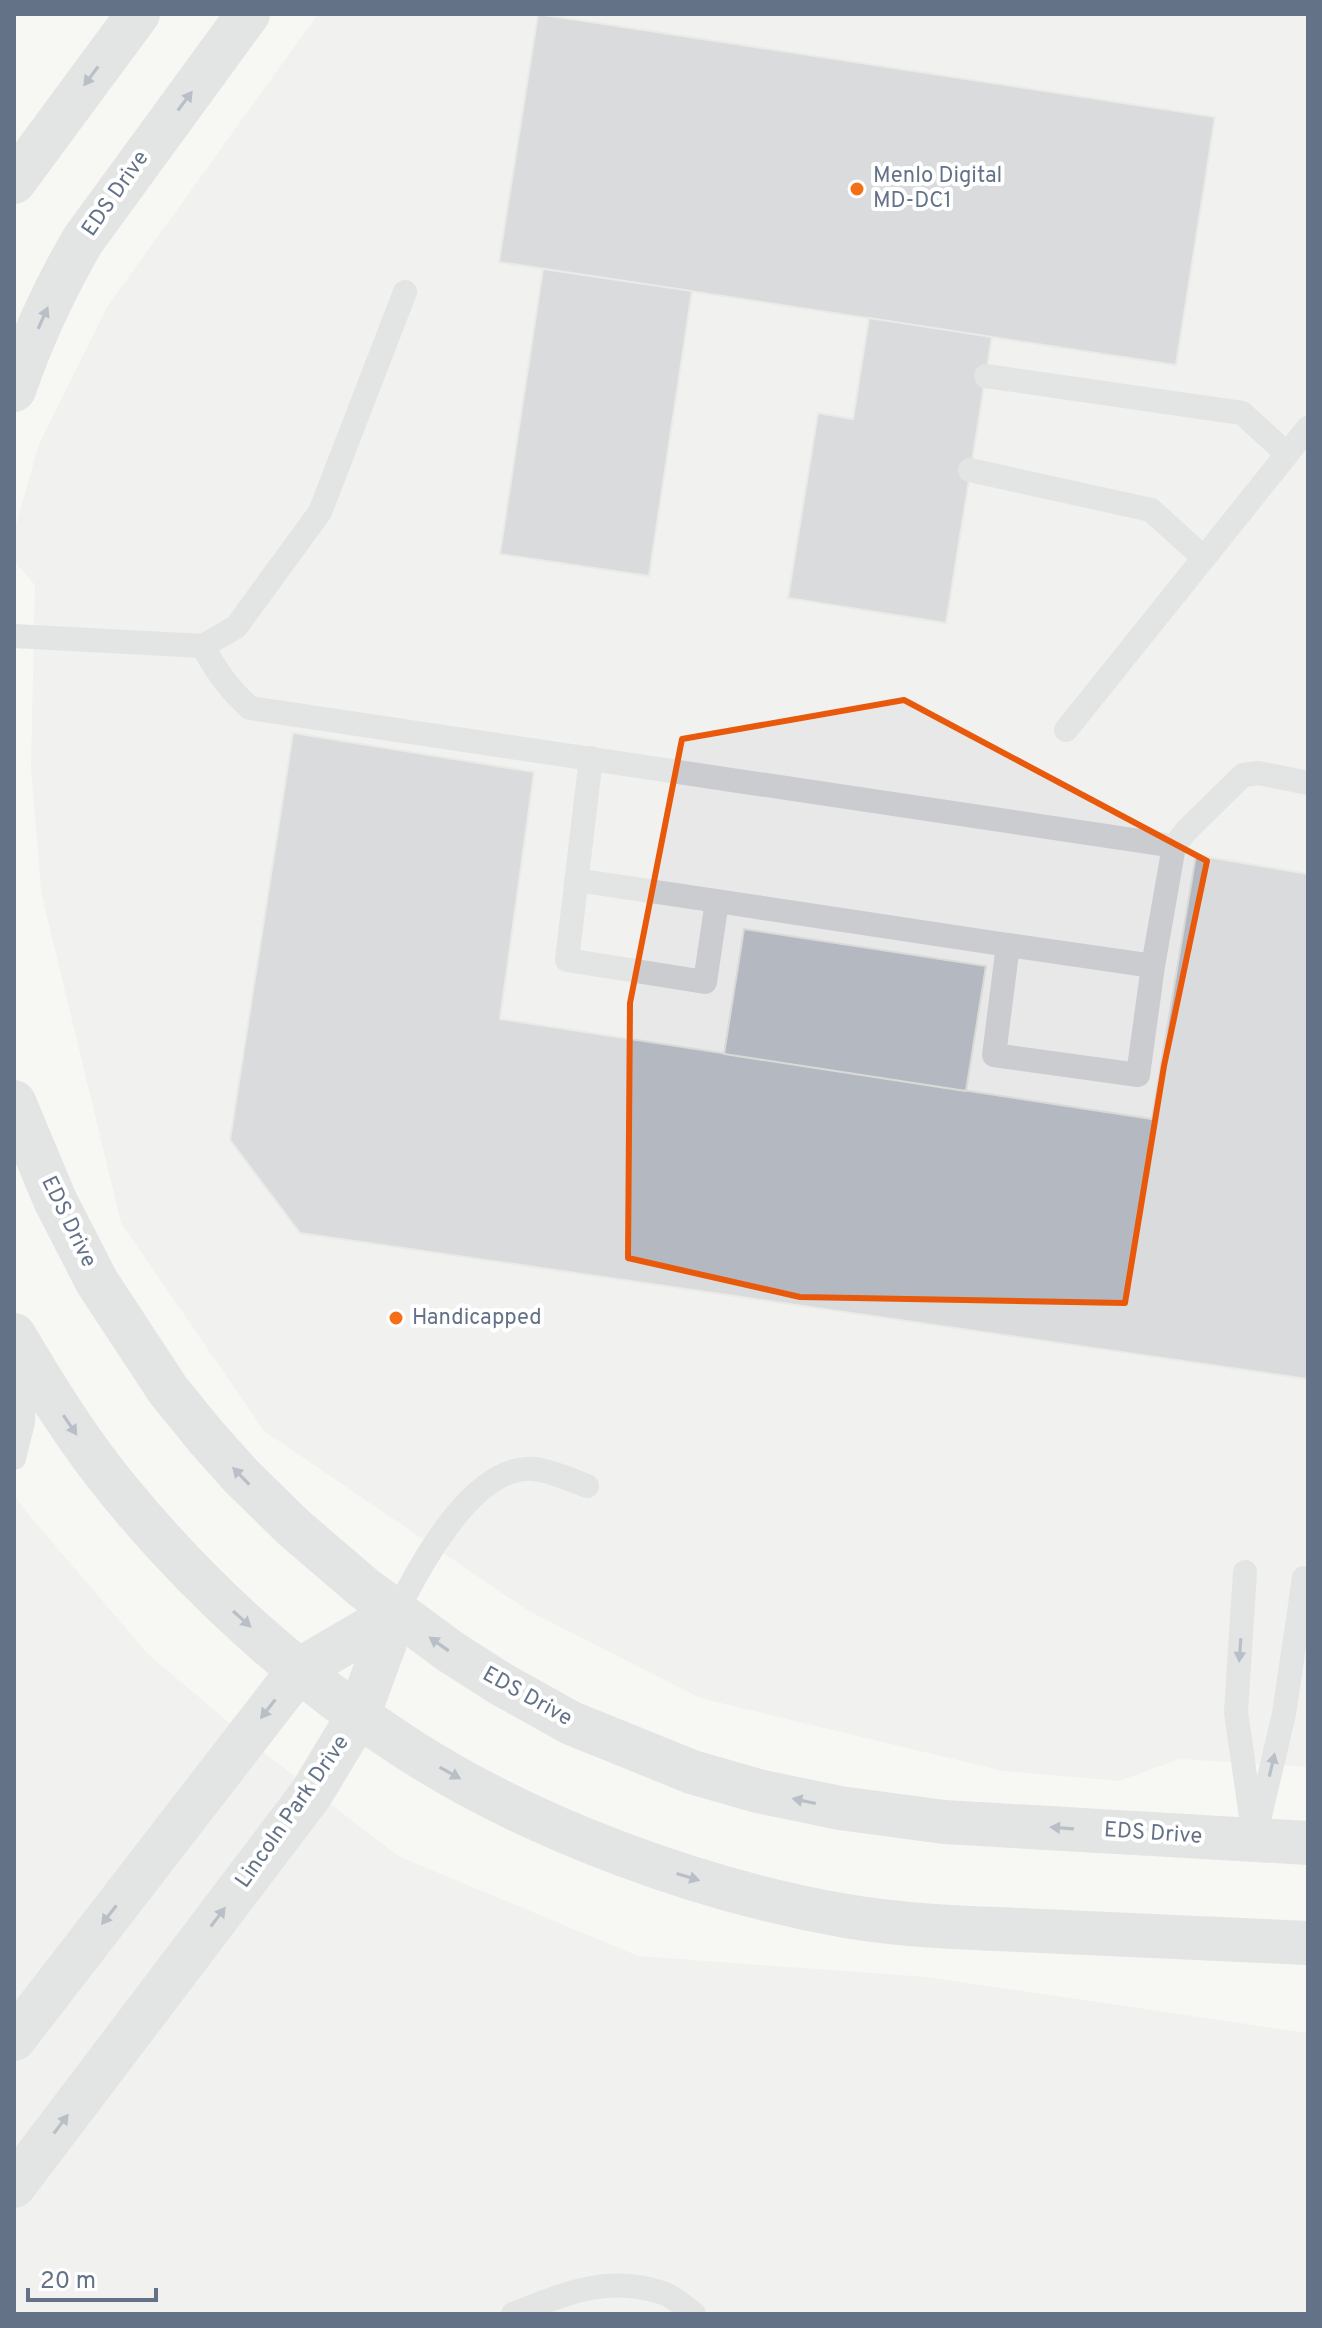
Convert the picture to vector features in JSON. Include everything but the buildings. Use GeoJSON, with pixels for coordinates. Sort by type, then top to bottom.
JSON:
{"type":"FeatureCollection","features":[{"type":"Feature","properties":{"kind":"street"},"geometry":{"type":"LineString","coordinates":[[14,182],[138,14]]}},
{"type":"Feature","properties":{"kind":"street","name":"EDS Drive"},"geometry":{"type":"LineString","coordinates":[[14,390],[56,289],[83,240],[248,14]]}},
{"type":"Feature","properties":{"kind":"street","name":"EDS Drive"},"geometry":{"type":"LineString","coordinates":[[14,1102],[55,1200],[97,1282],[168,1390],[241,1476],[293,1527],[396,1613],[489,1676],[571,1723],[692,1772],[758,1791],[840,1808],[944,1822],[1308,1843]]}},
{"type":"Feature","properties":{"kind":"street"},"geometry":{"type":"LineString","coordinates":[[20,1346],[72,1428],[119,1492],[227,1606],[299,1670],[358,1716],[425,1759],[553,1825],[681,1875],[766,1899],[847,1916],[919,1924],[1308,1943]]}},
{"type":"Feature","properties":{"kind":"street"},"geometry":{"type":"LineString","coordinates":[[14,2039],[299,1670],[396,1613]]}},
{"type":"Feature","properties":{"kind":"street","name":"Lincoln Park Drive"},"geometry":{"type":"LineString","coordinates":[[14,2186],[311,1794],[358,1716],[396,1613]]}},
{"type":"Feature","properties":{"kind":"lane"},"geometry":{"type":"LineString","coordinates":[[14,636],[203,646],[236,627],[320,512],[405,292]]}},
{"type":"Feature","properties":{"kind":"lane"},"geometry":{"type":"LineString","coordinates":[[986,376],[1242,413],[1287,454]]}},
{"type":"Feature","properties":{"kind":"lane"},"geometry":{"type":"LineString","coordinates":[[1066,730],[1308,428]]}},
{"type":"Feature","properties":{"kind":"lane"},"geometry":{"type":"LineString","coordinates":[[970,470],[1151,510],[1204,558]]}},
{"type":"Feature","properties":{"kind":"lane"},"geometry":{"type":"LineString","coordinates":[[203,646],[217,672],[250,708],[1174,846]]}},
{"type":"Feature","properties":{"kind":"lane"},"geometry":{"type":"LineString","coordinates":[[591,758],[567,960],[705,982],[717,901]]}},
{"type":"Feature","properties":{"kind":"lane"},"geometry":{"type":"LineString","coordinates":[[1008,945],[994,1055],[1138,1075],[1174,846],[1243,775],[1259,773],[1308,783]]}},
{"type":"Feature","properties":{"kind":"lane"},"geometry":{"type":"LineString","coordinates":[[576,880],[1153,966]]}},
{"type":"Feature","properties":{"kind":"lane"},"geometry":{"type":"LineString","coordinates":[[14,1458],[23,1422],[20,1346]]}},
{"type":"Feature","properties":{"kind":"lane"},"geometry":{"type":"LineString","coordinates":[[396,1613],[415,1574],[436,1543],[488,1483],[511,1472],[533,1469],[587,1486]]}},
{"type":"Feature","properties":{"kind":"lane"},"geometry":{"type":"LineString","coordinates":[[1245,1572],[1236,1712],[1254,1841]]}},
{"type":"Feature","properties":{"kind":"lane"},"geometry":{"type":"LineString","coordinates":[[1254,1841],[1284,1714],[1306,1579]]}},
{"type":"Feature","properties":{"kind":"lane"},"geometry":{"type":"LineString","coordinates":[[513,2314],[580,2288],[619,2285],[665,2294],[694,2314]]}},
{"type":"Feature","properties":{"kind":"highlighted area"},"geometry":{"type":"Polygon","coordinates":[[[904,700],[1207,861],[1164,1066],[1125,1303],[800,1297],[628,1258],[630,1003],[682,739],[904,700]]]}},
{"type":"Feature","properties":{"kind":"shaded area"},"geometry":{"type":"Polygon","coordinates":[[[318,14],[1308,14],[1308,1767],[1180,1759],[1119,1781],[1003,1771],[700,1698],[527,1610],[264,1431],[121,1223],[41,892],[31,767],[35,585],[14,561],[14,532],[39,444],[107,307],[318,14]]]}},
{"type":"Feature","properties":{"kind":"shaded area"},"geometry":{"type":"Polygon","coordinates":[[[14,1494],[148,1654],[266,1754],[398,1856],[638,1956],[927,1977],[1308,2033],[1308,2314],[14,2314],[14,1494]]]}},
{"type":"Feature","properties":{"kind":"place","name":"Menlo Digital MD-DC1"},"geometry":{"type":"Point","coordinates":[857,189]}},
{"type":"Feature","properties":{"kind":"place","name":"Handicapped"},"geometry":{"type":"Point","coordinates":[396,1318]}}]}
